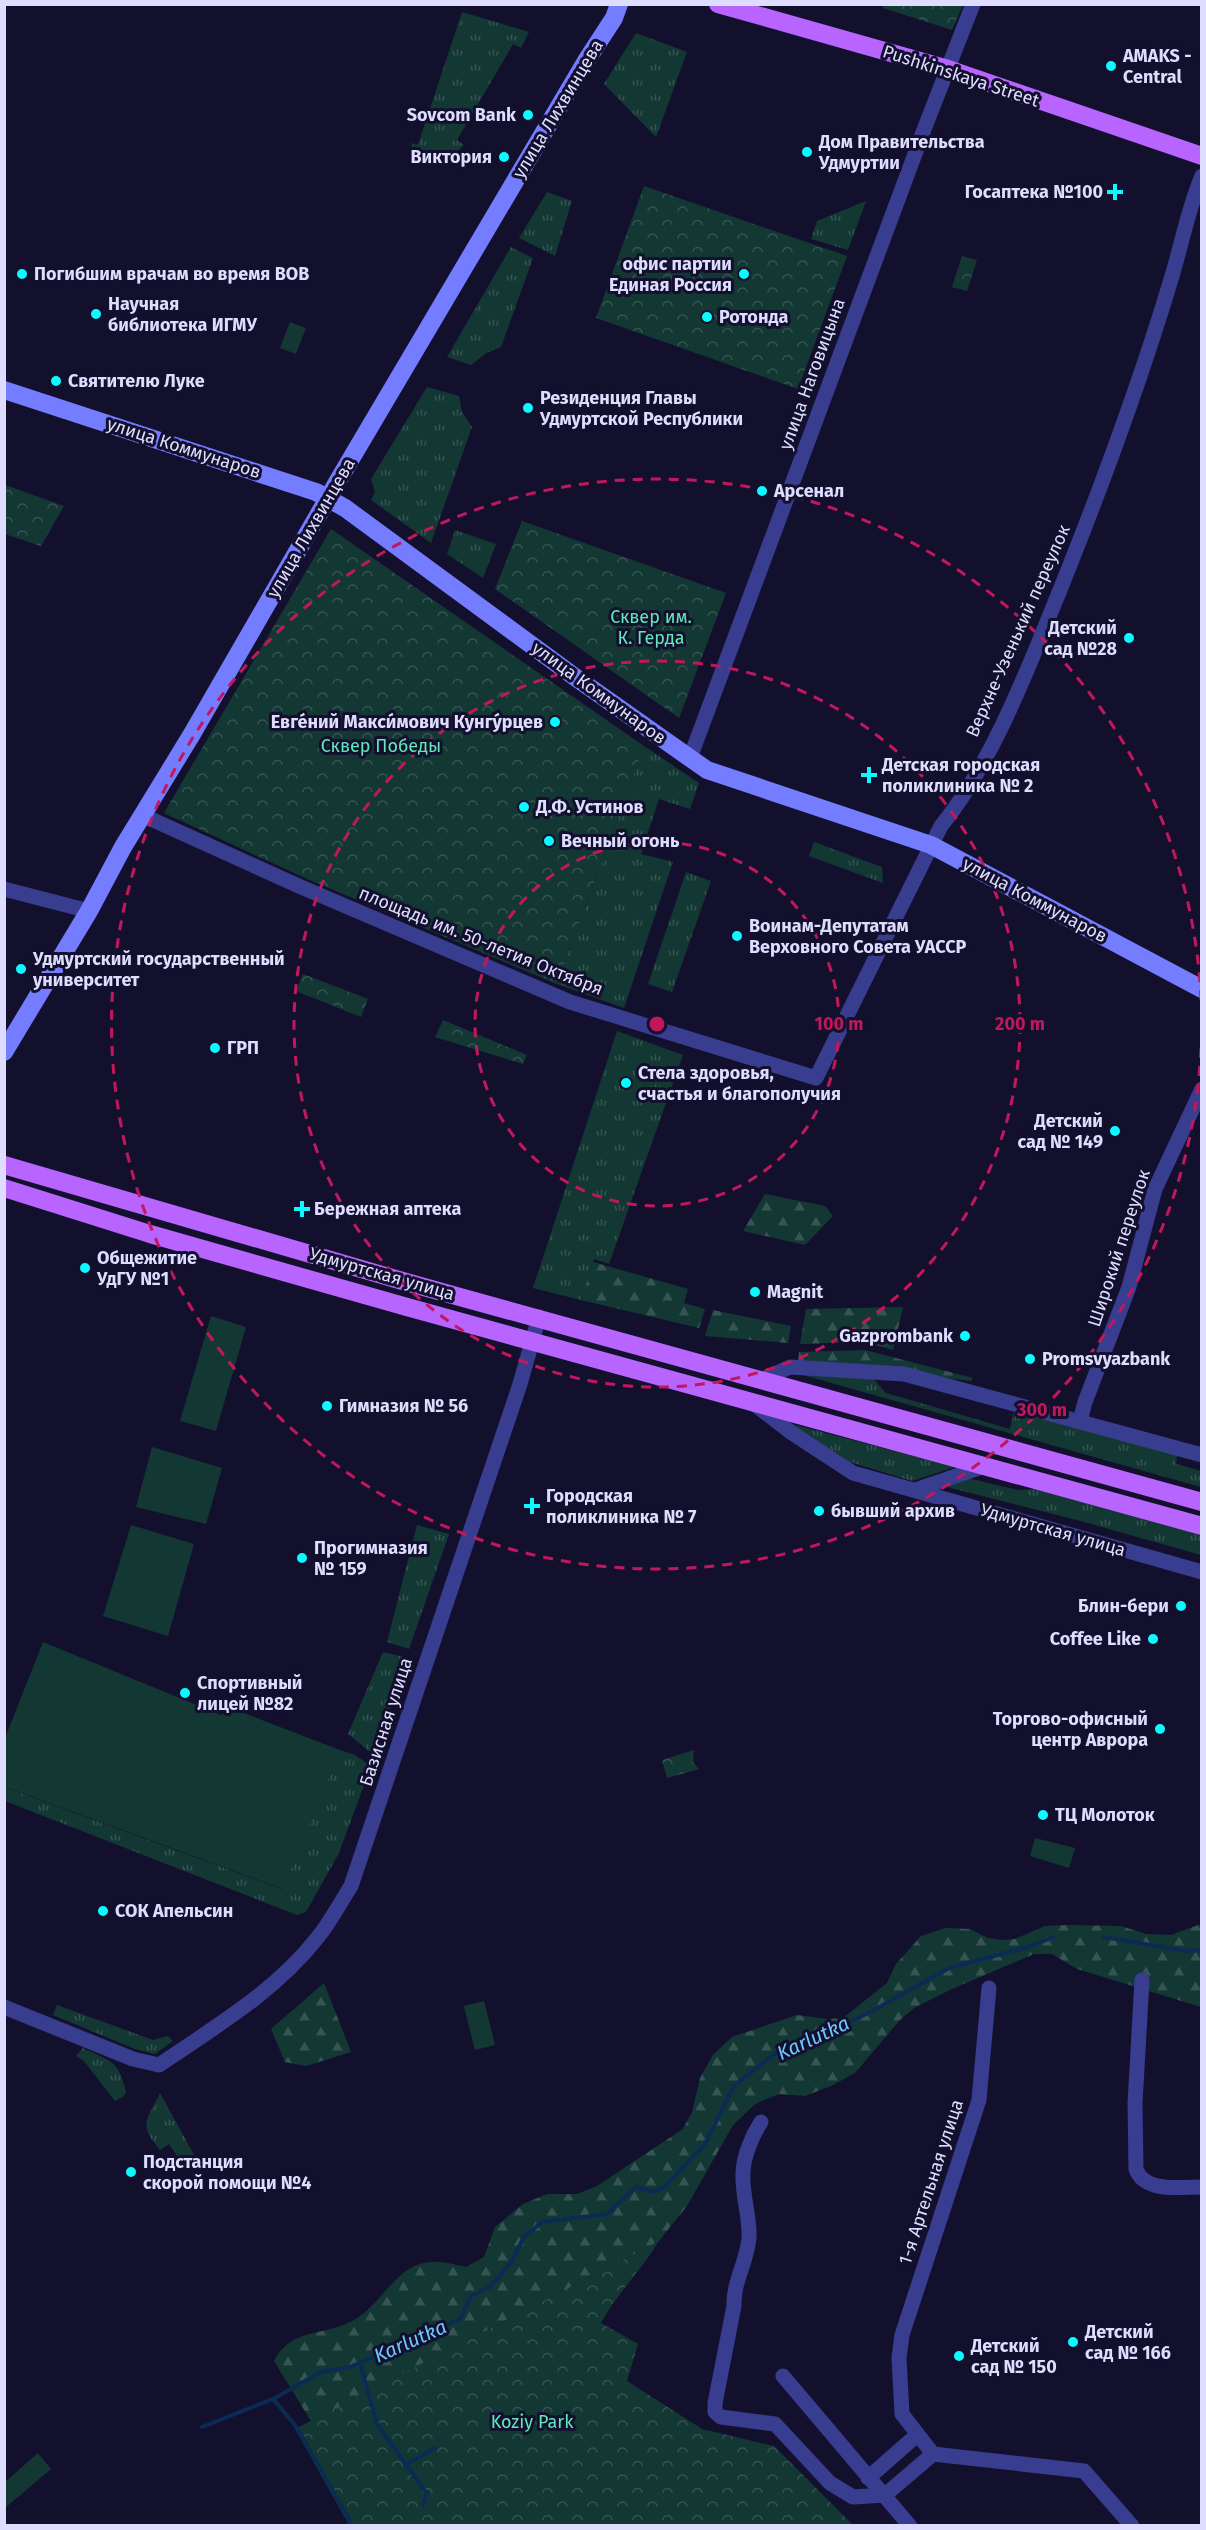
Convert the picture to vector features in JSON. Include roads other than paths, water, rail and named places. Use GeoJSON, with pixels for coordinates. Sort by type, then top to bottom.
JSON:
{"type":"FeatureCollection","features":[{"type":"Feature","properties":{"kind":"main road","name":"Pushkinskaya Street"},"geometry":{"type":"LineString","coordinates":[[718,4],[948,69],[1202,156]]}},
{"type":"Feature","properties":{"kind":"main road","name":"Удмуртская улица"},"geometry":{"type":"LineString","coordinates":[[4,1165],[414,1284],[1202,1502]]}},
{"type":"Feature","properties":{"kind":"main road","name":"Удмуртская улица"},"geometry":{"type":"LineString","coordinates":[[4,1188],[150,1234],[407,1307],[1202,1526]]}},
{"type":"Feature","properties":{"kind":"main road"},"geometry":{"type":"LineString","coordinates":[[150,1234],[156,1210]]}},
{"type":"Feature","properties":{"kind":"main road"},"geometry":{"type":"LineString","coordinates":[[407,1307],[414,1284]]}},
{"type":"Feature","properties":{"kind":"main road"},"geometry":{"type":"LineString","coordinates":[[697,1387],[704,1364]]}},
{"type":"Feature","properties":{"kind":"street","name":"улица Лихвинцева"},"geometry":{"type":"LineString","coordinates":[[4,1052],[89,911],[142,815],[328,498],[586,61],[614,18],[620,4]]}},
{"type":"Feature","properties":{"kind":"street","name":"улица Наговицына"},"geometry":{"type":"LineString","coordinates":[[690,758],[973,4]]}},
{"type":"Feature","properties":{"kind":"street","name":"Верхне-Узенький переулок"},"geometry":{"type":"LineString","coordinates":[[816,1078],[931,845],[997,735],[1077,548],[1169,287],[1194,196],[1202,176]]}},
{"type":"Feature","properties":{"kind":"street","name":"улица Коммунаров"},"geometry":{"type":"LineString","coordinates":[[4,390],[296,485],[328,498],[707,770],[931,845],[1202,989]]}},
{"type":"Feature","properties":{"kind":"street","name":"площадь им. 50-летия Октября"},"geometry":{"type":"LineString","coordinates":[[142,815],[301,887],[570,1002],[816,1078]]}},
{"type":"Feature","properties":{"kind":"street"},"geometry":{"type":"LineString","coordinates":[[4,889],[89,911]]}},
{"type":"Feature","properties":{"kind":"street","name":"Широкий переулок"},"geometry":{"type":"LineString","coordinates":[[1080,1421],[1085,1402],[1129,1287],[1155,1189],[1202,1089]]}},
{"type":"Feature","properties":{"kind":"street","name":"Базисная улица"},"geometry":{"type":"LineString","coordinates":[[4,2007],[133,2059],[159,2065],[249,2004],[291,1967],[319,1937],[351,1886],[539,1317]]}},
{"type":"Feature","properties":{"kind":"street"},"geometry":{"type":"LineString","coordinates":[[761,1380],[790,1367],[904,1374],[1202,1455]]}},
{"type":"Feature","properties":{"kind":"street","name":"Удмуртская улица"},"geometry":{"type":"LineString","coordinates":[[750,1401],[792,1433],[853,1473],[1202,1572]]}},
{"type":"Feature","properties":{"kind":"street"},"geometry":{"type":"LineString","coordinates":[[915,1490],[982,1467]]}},
{"type":"Feature","properties":{"kind":"street"},"geometry":{"type":"LineString","coordinates":[[1142,1980],[1135,2103],[1136,2169],[1139,2177],[1158,2186],[1202,2187]]}},
{"type":"Feature","properties":{"kind":"street","name":"1-я Артельная улица"},"geometry":{"type":"LineString","coordinates":[[933,2454],[902,2414],[899,2358],[902,2335],[979,2100],[988,1988]]}},
{"type":"Feature","properties":{"kind":"street"},"geometry":{"type":"LineString","coordinates":[[761,2122],[754,2133],[743,2173],[749,2219],[748,2241],[734,2294],[734,2306],[714,2403],[715,2412],[721,2417],[774,2424],[831,2483],[854,2497],[885,2495],[933,2454],[1084,2471],[1132,2526]]}},
{"type":"Feature","properties":{"kind":"street"},"geometry":{"type":"LineString","coordinates":[[783,2376],[910,2526]]}},
{"type":"Feature","properties":{"kind":"street"},"geometry":{"type":"LineString","coordinates":[[868,2478],[917,2435]]}},
{"type":"Feature","properties":{"kind":"waterway","name":"Karlutka"},"geometry":{"type":"LineString","coordinates":[[202,2427],[273,2399],[321,2372],[350,2367],[460,2319],[471,2296],[490,2287],[512,2261],[524,2237],[542,2222],[607,2214],[636,2187],[654,2192],[666,2186],[705,2144],[734,2086],[781,2049],[834,2030],[949,1968],[1028,1947],[1054,1937]]}},
{"type":"Feature","properties":{"kind":"waterway","name":"Karlutka"},"geometry":{"type":"LineString","coordinates":[[1104,1937],[1186,1951],[1202,1950]]}},
{"type":"Feature","properties":{"kind":"waterway"},"geometry":{"type":"LineString","coordinates":[[360,2363],[377,2424],[427,2494],[423,2505]]}},
{"type":"Feature","properties":{"kind":"waterway"},"geometry":{"type":"LineString","coordinates":[[273,2399],[295,2425],[353,2526]]}},
{"type":"Feature","properties":{"kind":"waterway"},"geometry":{"type":"LineString","coordinates":[[406,2464],[435,2448]]}},
{"type":"Feature","properties":{"kind":"place","name":"AMAKS - Central"},"geometry":{"type":"Point","coordinates":[1111,66]}},
{"type":"Feature","properties":{"kind":"place","name":"Sovcom Bank"},"geometry":{"type":"Point","coordinates":[528,115]}},
{"type":"Feature","properties":{"kind":"place","name":"Дом Правительства Удмуртии"},"geometry":{"type":"Point","coordinates":[807,152]}},
{"type":"Feature","properties":{"kind":"place","name":"Виктория"},"geometry":{"type":"Point","coordinates":[504,157]}},
{"type":"Feature","properties":{"kind":"place","name":"Госаптека №100"},"geometry":{"type":"Point","coordinates":[1115,192]}},
{"type":"Feature","properties":{"kind":"place","name":"Погибшим врачам во время ВОВ"},"geometry":{"type":"Point","coordinates":[22,274]}},
{"type":"Feature","properties":{"kind":"place","name":"офис партии Единая Россия"},"geometry":{"type":"Point","coordinates":[744,274]}},
{"type":"Feature","properties":{"kind":"place","name":"Научная библиотека ИГМУ"},"geometry":{"type":"Point","coordinates":[96,314]}},
{"type":"Feature","properties":{"kind":"place","name":"Ротонда"},"geometry":{"type":"Point","coordinates":[707,317]}},
{"type":"Feature","properties":{"kind":"place","name":"Святителю Луке"},"geometry":{"type":"Point","coordinates":[56,381]}},
{"type":"Feature","properties":{"kind":"place","name":"Резиденция Главы Удмуртской Республики"},"geometry":{"type":"Point","coordinates":[528,408]}},
{"type":"Feature","properties":{"kind":"place","name":"Арсенал"},"geometry":{"type":"Point","coordinates":[762,491]}},
{"type":"Feature","properties":{"kind":"place","name":"Детский сад №28"},"geometry":{"type":"Point","coordinates":[1129,638]}},
{"type":"Feature","properties":{"kind":"place","name":"Евге́ний Макси́мович Кунгу́рцев"},"geometry":{"type":"Point","coordinates":[555,722]}},
{"type":"Feature","properties":{"kind":"place","name":"Детская городская поликлиника № 2"},"geometry":{"type":"Point","coordinates":[869,775]}},
{"type":"Feature","properties":{"kind":"place","name":"Д.Ф. Устинов"},"geometry":{"type":"Point","coordinates":[524,807]}},
{"type":"Feature","properties":{"kind":"place","name":"Вечный огонь"},"geometry":{"type":"Point","coordinates":[549,841]}},
{"type":"Feature","properties":{"kind":"place","name":"Воинам-Депутатам Верховного Совета УАССР"},"geometry":{"type":"Point","coordinates":[737,936]}},
{"type":"Feature","properties":{"kind":"place","name":"Удмуртский государственный университет"},"geometry":{"type":"Point","coordinates":[21,969]}},
{"type":"Feature","properties":{"kind":"place","name":"ГРП"},"geometry":{"type":"Point","coordinates":[215,1048]}},
{"type":"Feature","properties":{"kind":"place","name":"Стела здоровья, счастья и благополучия"},"geometry":{"type":"Point","coordinates":[626,1083]}},
{"type":"Feature","properties":{"kind":"place","name":"Детский сад № 149"},"geometry":{"type":"Point","coordinates":[1115,1131]}},
{"type":"Feature","properties":{"kind":"place","name":"Бережная аптека"},"geometry":{"type":"Point","coordinates":[302,1209]}},
{"type":"Feature","properties":{"kind":"place","name":"Общежитие УдГУ №1"},"geometry":{"type":"Point","coordinates":[85,1268]}},
{"type":"Feature","properties":{"kind":"place","name":"Magnit"},"geometry":{"type":"Point","coordinates":[755,1292]}},
{"type":"Feature","properties":{"kind":"place","name":"Gazprombank"},"geometry":{"type":"Point","coordinates":[965,1336]}},
{"type":"Feature","properties":{"kind":"place","name":"Promsvyazbank"},"geometry":{"type":"Point","coordinates":[1030,1359]}},
{"type":"Feature","properties":{"kind":"place","name":"Гимназия № 56"},"geometry":{"type":"Point","coordinates":[327,1406]}},
{"type":"Feature","properties":{"kind":"place","name":"Городская поликлиника № 7"},"geometry":{"type":"Point","coordinates":[532,1506]}},
{"type":"Feature","properties":{"kind":"place","name":"бывший архив"},"geometry":{"type":"Point","coordinates":[819,1511]}},
{"type":"Feature","properties":{"kind":"place","name":"Прогимназия № 159"},"geometry":{"type":"Point","coordinates":[302,1558]}},
{"type":"Feature","properties":{"kind":"place","name":"Блин-бери"},"geometry":{"type":"Point","coordinates":[1181,1606]}},
{"type":"Feature","properties":{"kind":"place","name":"Coffee Like"},"geometry":{"type":"Point","coordinates":[1153,1639]}},
{"type":"Feature","properties":{"kind":"place","name":"Спортивный лицей №82"},"geometry":{"type":"Point","coordinates":[185,1693]}},
{"type":"Feature","properties":{"kind":"place","name":"Торгово-офисный центр Аврора"},"geometry":{"type":"Point","coordinates":[1160,1729]}},
{"type":"Feature","properties":{"kind":"place","name":"ТЦ Молоток"},"geometry":{"type":"Point","coordinates":[1043,1815]}},
{"type":"Feature","properties":{"kind":"place","name":"СОК Апельсин"},"geometry":{"type":"Point","coordinates":[103,1911]}},
{"type":"Feature","properties":{"kind":"place","name":"Подстанция скорой помощи №4"},"geometry":{"type":"Point","coordinates":[131,2172]}},
{"type":"Feature","properties":{"kind":"place","name":"Детский сад № 166"},"geometry":{"type":"Point","coordinates":[1073,2342]}},
{"type":"Feature","properties":{"kind":"place","name":"Детский сад № 150"},"geometry":{"type":"Point","coordinates":[959,2356]}},
{"type":"Feature","properties":{"kind":"park label","name":"Сквер им. К. Герда"},"geometry":{"type":"Point","coordinates":[651,627]}},
{"type":"Feature","properties":{"kind":"park label","name":"Сквер Победы"},"geometry":{"type":"Point","coordinates":[381,746]}},
{"type":"Feature","properties":{"kind":"park label","name":"Koziy Park"},"geometry":{"type":"Point","coordinates":[532,2422]}}]}
